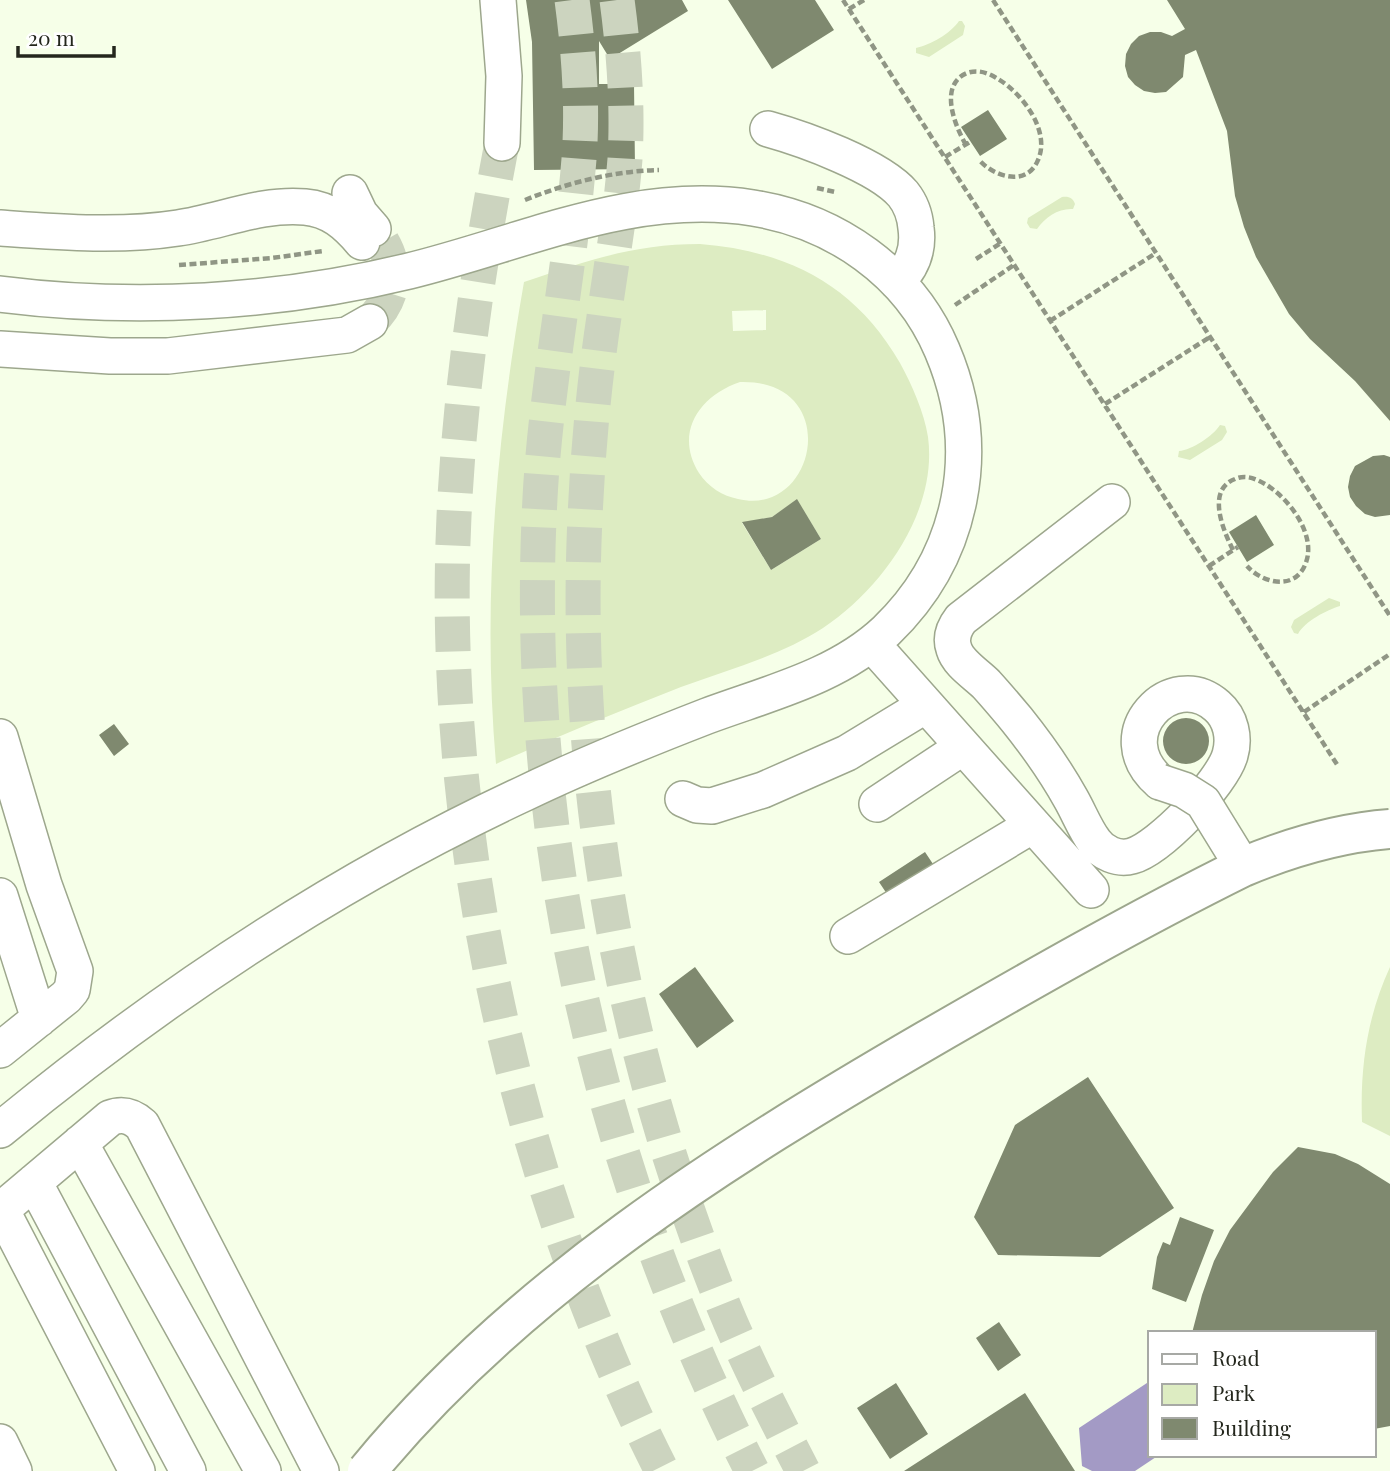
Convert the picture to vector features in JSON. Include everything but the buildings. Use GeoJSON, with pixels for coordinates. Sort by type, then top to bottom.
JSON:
{"type":"FeatureCollection","features":[{"type":"Feature","properties":{"kind":"main road"},"geometry":{"type":"LineString","coordinates":[[367,1471],[426,1405],[518,1318],[597,1254],[669,1202],[810,1110],[990,1004],[1243,867],[1283,850],[1324,838],[1390,828]]}},
{"type":"Feature","properties":{"kind":"street"},"geometry":{"type":"LineString","coordinates":[[498,0],[504,76],[502,143]]}},
{"type":"Feature","properties":{"kind":"street"},"geometry":{"type":"LineString","coordinates":[[768,129],[819,145],[843,156],[884,179],[903,194],[914,215],[918,239],[912,262],[897,282]]}},
{"type":"Feature","properties":{"kind":"street"},"geometry":{"type":"LineString","coordinates":[[350,193],[360,214],[356,240]]}},
{"type":"Feature","properties":{"kind":"street"},"geometry":{"type":"LineString","coordinates":[[0,294],[76,301],[142,302],[274,295],[404,272],[614,212],[658,205],[746,207],[780,213],[813,224],[872,259],[897,282],[928,323],[951,371],[960,404],[964,439],[958,508],[947,541],[933,572],[913,601],[872,644],[836,667],[798,684],[613,753],[521,795],[342,888],[171,998],[89,1058],[0,1130]]}},
{"type":"Feature","properties":{"kind":"street"},"geometry":{"type":"LineString","coordinates":[[0,228],[86,232],[174,229],[245,213],[306,207],[333,215],[345,223],[356,240]]}},
{"type":"Feature","properties":{"kind":"street"},"geometry":{"type":"LineString","coordinates":[[0,349],[98,356],[168,356],[347,335],[370,322]]}},
{"type":"Feature","properties":{"kind":"street"},"geometry":{"type":"LineString","coordinates":[[1112,502],[967,614],[956,626],[953,641],[957,656],[986,684],[1027,733],[1071,799],[1095,843],[1112,855],[1132,856],[1161,839],[1195,807],[1223,770],[1230,758],[1231,730],[1226,717],[1217,706],[1192,695],[1177,695],[1164,700],[1148,714],[1140,733],[1139,747],[1150,773],[1160,782],[1184,790],[1203,802],[1243,867]]}},
{"type":"Feature","properties":{"kind":"street"},"geometry":{"type":"LineString","coordinates":[[872,644],[1091,890]]}},
{"type":"Feature","properties":{"kind":"street"},"geometry":{"type":"LineString","coordinates":[[682,799],[697,805],[712,806],[763,790],[847,753],[926,705]]}},
{"type":"Feature","properties":{"kind":"street"},"geometry":{"type":"LineString","coordinates":[[877,804],[972,756],[1027,733]]}},
{"type":"Feature","properties":{"kind":"street"},"geometry":{"type":"LineString","coordinates":[[0,737],[40,872],[75,971],[75,980],[66,997],[0,1050]]}},
{"type":"Feature","properties":{"kind":"street"},"geometry":{"type":"LineString","coordinates":[[848,936],[1033,825]]}},
{"type":"Feature","properties":{"kind":"street"},"geometry":{"type":"LineString","coordinates":[[0,896],[39,1018]]}},
{"type":"Feature","properties":{"kind":"street"},"geometry":{"type":"LineString","coordinates":[[137,1471],[1,1210],[110,1118],[119,1115],[128,1116],[142,1125],[321,1471]]}},
{"type":"Feature","properties":{"kind":"street"},"geometry":{"type":"LineString","coordinates":[[80,1143],[263,1471]]}},
{"type":"Feature","properties":{"kind":"street"},"geometry":{"type":"LineString","coordinates":[[34,1182],[188,1471]]}},
{"type":"Feature","properties":{"kind":"street"},"geometry":{"type":"LineString","coordinates":[[0,1442],[15,1471]]}},
{"type":"Feature","properties":{"kind":"path"},"geometry":{"type":"LineString","coordinates":[[843,0],[1338,766]]}},
{"type":"Feature","properties":{"kind":"path"},"geometry":{"type":"LineString","coordinates":[[849,9],[864,0]]}},
{"type":"Feature","properties":{"kind":"path"},"geometry":{"type":"LineString","coordinates":[[993,0],[1390,616]]}},
{"type":"Feature","properties":{"kind":"path"},"geometry":{"type":"LineString","coordinates":[[945,158],[968,143],[956,123],[952,93],[958,79],[972,72],[987,73],[1013,90],[1027,106],[1039,136],[1040,152],[1033,168],[1018,177],[995,173],[980,161]]}},
{"type":"Feature","properties":{"kind":"path"},"geometry":{"type":"LineString","coordinates":[[519,202],[576,182],[611,175],[670,170]]}},
{"type":"Feature","properties":{"kind":"path"},"geometry":{"type":"LineString","coordinates":[[809,186],[846,195]]}},
{"type":"Feature","properties":{"kind":"path"},"geometry":{"type":"LineString","coordinates":[[175,265],[272,258],[356,240]]}},
{"type":"Feature","properties":{"kind":"path"},"geometry":{"type":"LineString","coordinates":[[976,259],[1001,243]]}},
{"type":"Feature","properties":{"kind":"path"},"geometry":{"type":"LineString","coordinates":[[1050,321],[1156,253]]}},
{"type":"Feature","properties":{"kind":"path"},"geometry":{"type":"LineString","coordinates":[[928,323],[1015,265]]}},
{"type":"Feature","properties":{"kind":"path"},"geometry":{"type":"LineString","coordinates":[[1105,405],[1210,337]]}},
{"type":"Feature","properties":{"kind":"path"},"geometry":{"type":"LineString","coordinates":[[1209,566],[1236,548],[1220,517],[1221,491],[1232,480],[1247,477],[1264,483],[1288,503],[1304,531],[1308,557],[1301,573],[1286,582],[1277,583],[1262,578],[1247,566]]}},
{"type":"Feature","properties":{"kind":"path"},"geometry":{"type":"LineString","coordinates":[[1304,713],[1390,654]]}},
{"type":"Feature","properties":{"kind":"green space"},"geometry":{"type":"Polygon","coordinates":[[[959,21],[965,26],[963,35],[929,57],[916,53],[916,48],[939,38],[959,21]]]}},
{"type":"Feature","properties":{"kind":"green space"},"geometry":{"type":"Polygon","coordinates":[[[1062,197],[1073,200],[1073,209],[1048,217],[1037,229],[1030,228],[1028,218],[1062,197]]]}},
{"type":"Feature","properties":{"kind":"green space"},"geometry":{"type":"Polygon","coordinates":[[[700,244],[732,248],[790,264],[840,293],[862,312],[900,363],[917,399],[926,428],[929,465],[915,520],[885,570],[866,592],[845,612],[807,638],[772,654],[635,705],[496,764],[491,643],[494,522],[506,402],[524,282],[610,255],[700,244]],[[766,310],[732,311],[733,331],[766,330],[766,310]],[[740,382],[725,388],[702,406],[695,418],[690,430],[692,458],[703,478],[721,493],[738,499],[765,499],[786,488],[801,470],[808,446],[806,423],[795,402],[773,387],[740,382]],[[797,500],[772,517],[742,523],[771,570],[821,539],[797,500]]]}},
{"type":"Feature","properties":{"kind":"green space"},"geometry":{"type":"Polygon","coordinates":[[[1220,425],[1225,426],[1227,432],[1222,440],[1190,460],[1178,457],[1179,451],[1202,442],[1220,425]]]}},
{"type":"Feature","properties":{"kind":"green space"},"geometry":{"type":"Polygon","coordinates":[[[1329,598],[1340,602],[1340,606],[1311,620],[1298,634],[1294,633],[1291,627],[1294,620],[1329,598]]]}},
{"type":"Feature","properties":{"kind":"green space"},"geometry":{"type":"Polygon","coordinates":[[[1390,967],[1390,1136],[1362,1122],[1362,1102],[1367,1043],[1376,1005],[1390,967]]]}},
{"type":"Feature","properties":{"kind":"shaded area"},"geometry":{"type":"Polygon","coordinates":[[[1148,1382],[1148,1457],[1156,1457],[1135,1471],[1092,1471],[1082,1466],[1079,1428],[1148,1382]]]}},
{"type":"Feature","properties":{"kind":"tunnel"},"geometry":{"type":"LineString","coordinates":[[572,0],[580,80],[580,139],[570,244],[543,455],[538,624],[544,750],[559,875],[582,998],[612,1120],[651,1240],[698,1357],[752,1471]]}},
{"type":"Feature","properties":{"kind":"tunnel"},"geometry":{"type":"LineString","coordinates":[[617,0],[625,80],[625,159],[593,407],[586,498],[583,602],[586,705],[595,808],[610,910],[630,1011],[656,1111],[688,1210],[724,1307],[803,1471]]}},
{"type":"Feature","properties":{"kind":"tunnel"},"geometry":{"type":"LineString","coordinates":[[502,143],[471,329],[457,469],[453,637],[460,760],[475,883],[498,1007],[529,1128],[566,1247],[611,1362],[662,1471]]}},
{"type":"Feature","properties":{"kind":"tunnel"},"geometry":{"type":"LineString","coordinates":[[370,322],[386,300],[392,276],[387,252],[373,229]]}}]}
